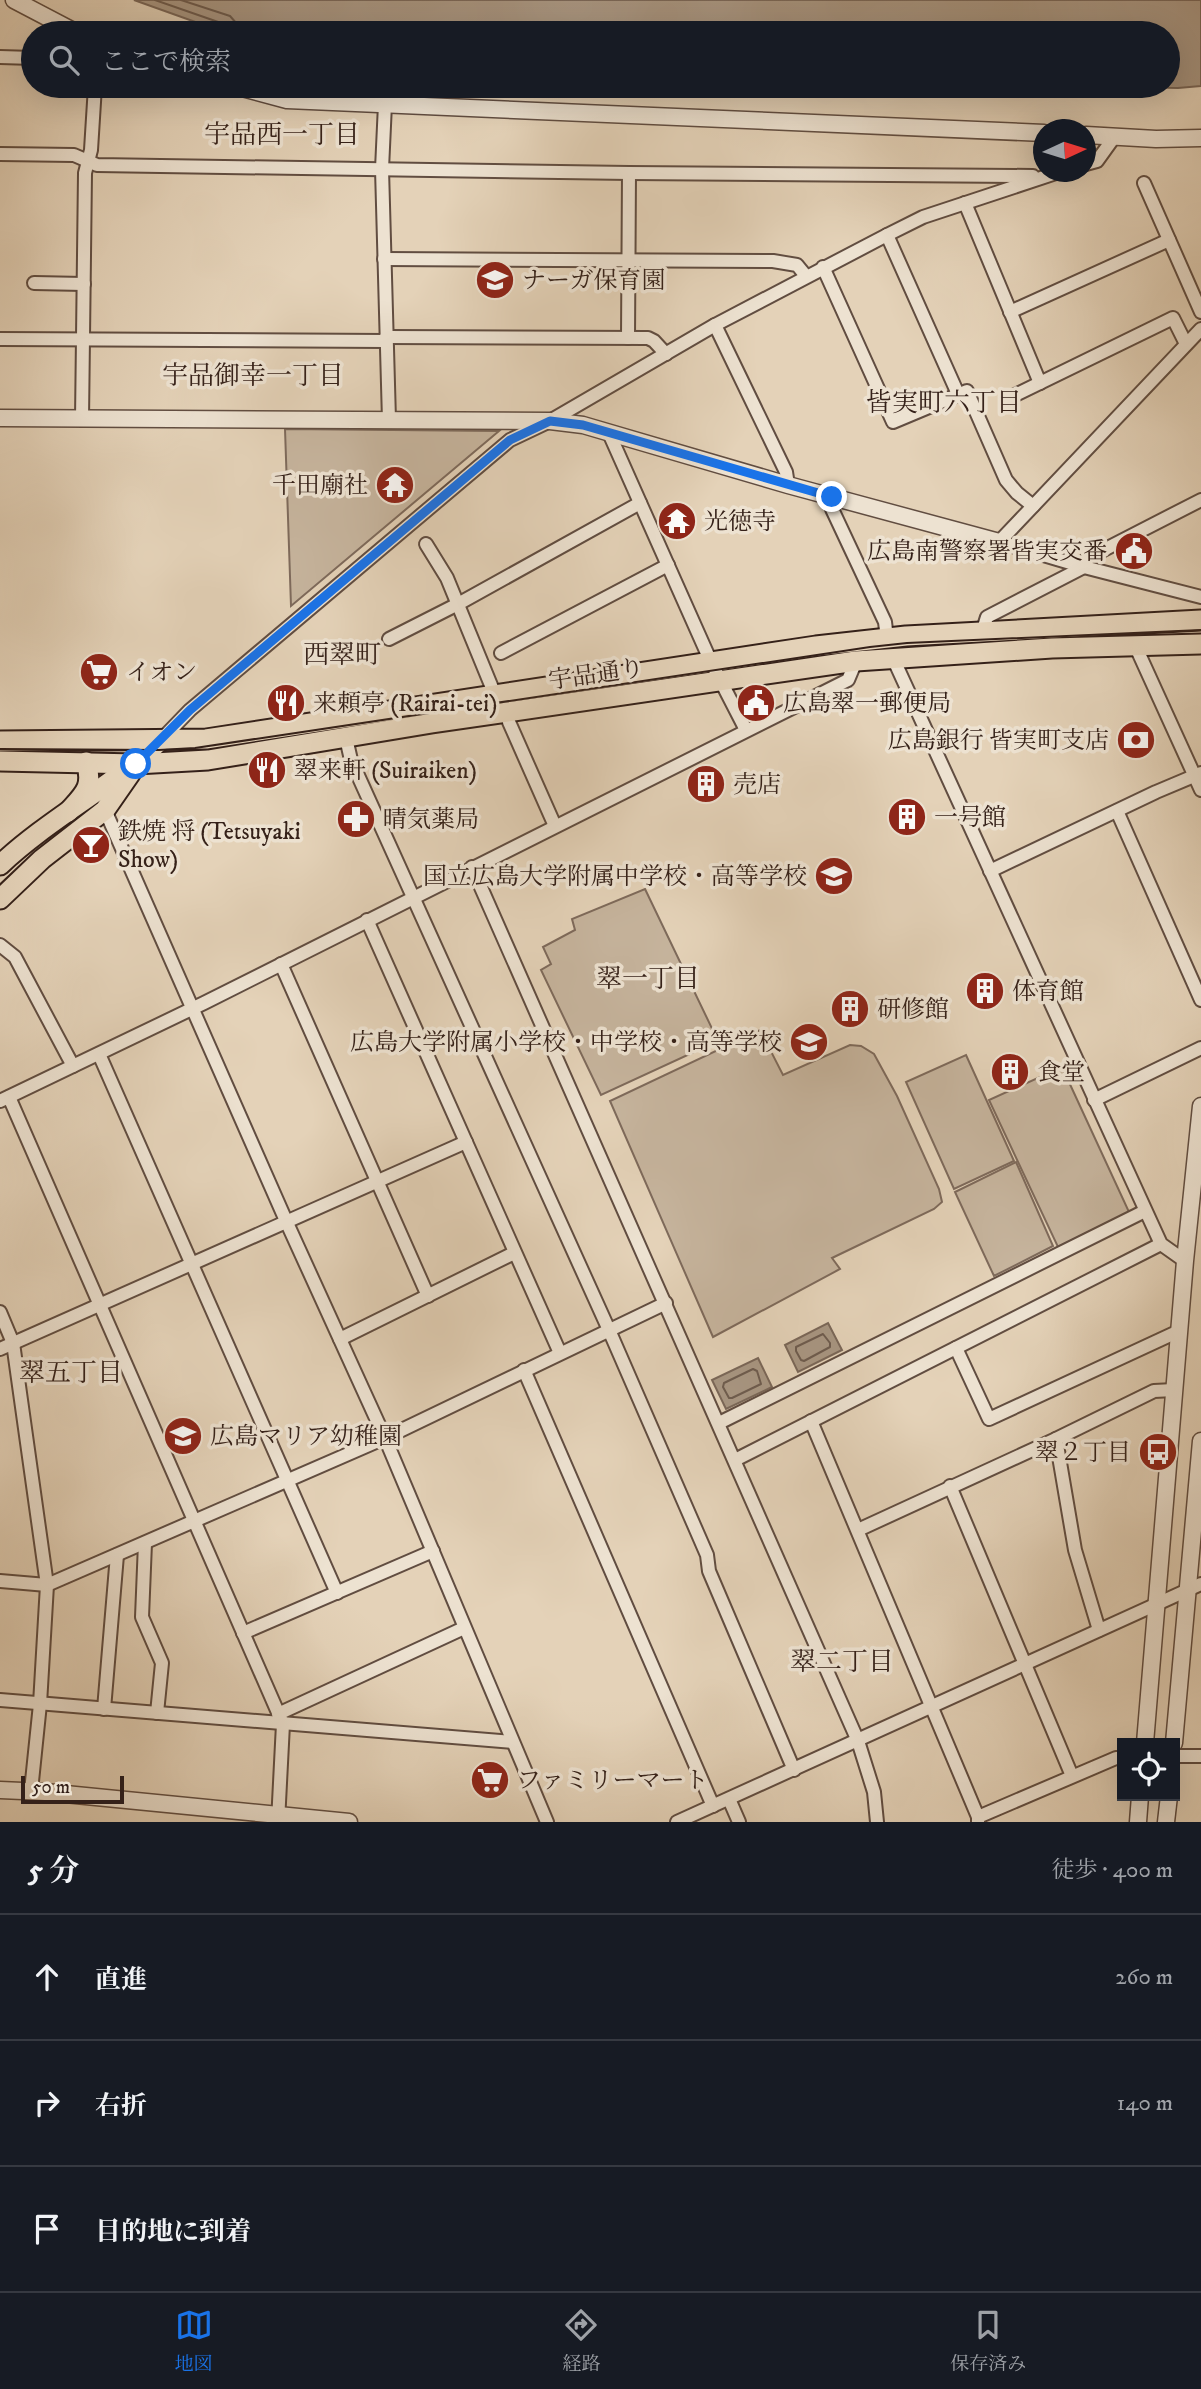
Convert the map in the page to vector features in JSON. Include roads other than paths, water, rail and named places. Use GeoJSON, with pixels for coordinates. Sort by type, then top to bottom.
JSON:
{"type":"FeatureCollection","features":[{"type":"Feature","properties":{"kind":"main road","name":"宇品通り"},"geometry":{"type":"LineString","coordinates":[[0,741],[206,739],[816,646],[887,638],[1201,620]]}},
{"type":"Feature","properties":{"kind":"main road","name":"宇品通り"},"geometry":{"type":"LineString","coordinates":[[0,761],[136,764],[208,760],[507,712],[856,661],[1052,648],[1201,644]]}},
{"type":"Feature","properties":{"kind":"main road"},"geometry":{"type":"LineString","coordinates":[[0,864],[24,842],[136,764],[161,740]]}},
{"type":"Feature","properties":{"kind":"main road"},"geometry":{"type":"LineString","coordinates":[[68,812],[88,787],[90,774],[86,762]]}},
{"type":"Feature","properties":{"kind":"main road"},"geometry":{"type":"LineString","coordinates":[[0,898],[42,859],[106,810],[136,764]]}},
{"type":"Feature","properties":{"kind":"street"},"geometry":{"type":"LineString","coordinates":[[14,0],[54,21]]}},
{"type":"Feature","properties":{"kind":"street"},"geometry":{"type":"LineString","coordinates":[[0,57],[21,58]]}},
{"type":"Feature","properties":{"kind":"street"},"geometry":{"type":"LineString","coordinates":[[82,419],[85,173],[94,98]]}},
{"type":"Feature","properties":{"kind":"street"},"geometry":{"type":"LineString","coordinates":[[280,98],[1033,133]]}},
{"type":"Feature","properties":{"kind":"street"},"geometry":{"type":"LineString","coordinates":[[385,104],[382,169],[389,420]]}},
{"type":"Feature","properties":{"kind":"street"},"geometry":{"type":"LineString","coordinates":[[1096,135],[1201,138]]}},
{"type":"Feature","properties":{"kind":"street"},"geometry":{"type":"LineString","coordinates":[[1096,161],[1115,136]]}},
{"type":"Feature","properties":{"kind":"street"},"geometry":{"type":"LineString","coordinates":[[0,154],[74,155],[97,165],[1033,176]]}},
{"type":"Feature","properties":{"kind":"street"},"geometry":{"type":"LineString","coordinates":[[628,338],[629,173]]}},
{"type":"Feature","properties":{"kind":"street"},"geometry":{"type":"LineString","coordinates":[[161,740],[190,710],[510,440],[550,421],[715,325],[923,217],[1033,179]]}},
{"type":"Feature","properties":{"kind":"street"},"geometry":{"type":"LineString","coordinates":[[1144,183],[1201,312]]}},
{"type":"Feature","properties":{"kind":"street"},"geometry":{"type":"LineString","coordinates":[[965,203],[1040,383]]}},
{"type":"Feature","properties":{"kind":"street"},"geometry":{"type":"LineString","coordinates":[[887,235],[958,394]]}},
{"type":"Feature","properties":{"kind":"street"},"geometry":{"type":"LineString","coordinates":[[1010,312],[1169,240]]}},
{"type":"Feature","properties":{"kind":"street"},"geometry":{"type":"LineString","coordinates":[[384,258],[773,261],[797,265],[806,276]]}},
{"type":"Feature","properties":{"kind":"street"},"geometry":{"type":"LineString","coordinates":[[823,267],[893,422],[967,391],[1006,480],[1033,506]]}},
{"type":"Feature","properties":{"kind":"street"},"geometry":{"type":"LineString","coordinates":[[34,283],[84,284]]}},
{"type":"Feature","properties":{"kind":"street"},"geometry":{"type":"LineString","coordinates":[[1011,397],[1173,318],[1186,345]]}},
{"type":"Feature","properties":{"kind":"street"},"geometry":{"type":"LineString","coordinates":[[715,325],[786,472],[788,485]]}},
{"type":"Feature","properties":{"kind":"street"},"geometry":{"type":"LineString","coordinates":[[999,542],[1201,329]]}},
{"type":"Feature","properties":{"kind":"street"},"geometry":{"type":"LineString","coordinates":[[0,339],[648,338],[666,354]]}},
{"type":"Feature","properties":{"kind":"street"},"geometry":{"type":"LineString","coordinates":[[0,418],[550,421],[583,425],[788,485],[1201,597]]}},
{"type":"Feature","properties":{"kind":"street"},"geometry":{"type":"LineString","coordinates":[[609,433],[711,662],[746,730]]}},
{"type":"Feature","properties":{"kind":"street"},"geometry":{"type":"LineString","coordinates":[[832,497],[832,509],[885,622],[887,638]]}},
{"type":"Feature","properties":{"kind":"street"},"geometry":{"type":"LineString","coordinates":[[982,633],[987,617],[1081,566],[1088,558],[1201,500]]}},
{"type":"Feature","properties":{"kind":"street"},"geometry":{"type":"LineString","coordinates":[[389,639],[640,503]]}},
{"type":"Feature","properties":{"kind":"street"},"geometry":{"type":"LineString","coordinates":[[426,544],[447,578],[495,695]]}},
{"type":"Feature","properties":{"kind":"street"},"geometry":{"type":"LineString","coordinates":[[501,653],[668,565]]}},
{"type":"Feature","properties":{"kind":"street"},"geometry":{"type":"LineString","coordinates":[[1135,645],[1198,774],[1201,790]]}},
{"type":"Feature","properties":{"kind":"street"},"geometry":{"type":"LineString","coordinates":[[893,658],[1145,1211],[1161,1244],[1185,1261]]}},
{"type":"Feature","properties":{"kind":"street"},"geometry":{"type":"LineString","coordinates":[[278,1819],[281,1719],[101,1306],[5,1099],[194,1008],[848,680],[856,661]]}},
{"type":"Feature","properties":{"kind":"street"},"geometry":{"type":"LineString","coordinates":[[507,712],[555,826]]}},
{"type":"Feature","properties":{"kind":"street"},"geometry":{"type":"LineString","coordinates":[[346,738],[351,760],[609,1330],[707,1555],[709,1571],[794,1770]]}},
{"type":"Feature","properties":{"kind":"street"},"geometry":{"type":"LineString","coordinates":[[990,871],[1198,774]]}},
{"type":"Feature","properties":{"kind":"street"},"geometry":{"type":"LineString","coordinates":[[106,810],[287,1223],[385,1437],[547,1822]]}},
{"type":"Feature","properties":{"kind":"street"},"geometry":{"type":"LineString","coordinates":[[1117,811],[1201,1000]]}},
{"type":"Feature","properties":{"kind":"street"},"geometry":{"type":"LineString","coordinates":[[472,867],[858,1741],[874,1792],[877,1822]]}},
{"type":"Feature","properties":{"kind":"street"},"geometry":{"type":"LineString","coordinates":[[367,920],[560,1353]]}},
{"type":"Feature","properties":{"kind":"street"},"geometry":{"type":"LineString","coordinates":[[0,945],[15,957],[73,1066]]}},
{"type":"Feature","properties":{"kind":"street"},"geometry":{"type":"LineString","coordinates":[[281,964],[428,1296]]}},
{"type":"Feature","properties":{"kind":"street"},"geometry":{"type":"LineString","coordinates":[[1094,1100],[1201,1048]]}},
{"type":"Feature","properties":{"kind":"street"},"geometry":{"type":"LineString","coordinates":[[99,1054],[337,1593]]}},
{"type":"Feature","properties":{"kind":"street"},"geometry":{"type":"LineString","coordinates":[[1145,1738],[1185,1261],[1201,1106]]}},
{"type":"Feature","properties":{"kind":"street"},"geometry":{"type":"LineString","coordinates":[[0,1349],[466,1142]]}},
{"type":"Feature","properties":{"kind":"street"},"geometry":{"type":"LineString","coordinates":[[719,1423],[1145,1211]]}},
{"type":"Feature","properties":{"kind":"street"},"geometry":{"type":"LineString","coordinates":[[735,1460],[1161,1244]]}},
{"type":"Feature","properties":{"kind":"street"},"geometry":{"type":"LineString","coordinates":[[340,1339],[514,1253]]}},
{"type":"Feature","properties":{"kind":"street"},"geometry":{"type":"LineString","coordinates":[[0,1581],[47,1585],[385,1437],[666,1303]]}},
{"type":"Feature","properties":{"kind":"street"},"geometry":{"type":"LineString","coordinates":[[0,1312],[13,1343],[47,1585],[40,1703],[30,1791]]}},
{"type":"Feature","properties":{"kind":"street"},"geometry":{"type":"LineString","coordinates":[[957,1348],[989,1419],[1180,1331]]}},
{"type":"Feature","properties":{"kind":"street"},"geometry":{"type":"LineString","coordinates":[[524,1370],[713,1806]]}},
{"type":"Feature","properties":{"kind":"street"},"geometry":{"type":"LineString","coordinates":[[858,1530],[1154,1391],[1174,1390]]}},
{"type":"Feature","properties":{"kind":"street"},"geometry":{"type":"LineString","coordinates":[[811,1421],[978,1819],[1117,1758]]}},
{"type":"Feature","properties":{"kind":"street"},"geometry":{"type":"LineString","coordinates":[[1056,1439],[1075,1550],[1100,1630]]}},
{"type":"Feature","properties":{"kind":"street"},"geometry":{"type":"LineString","coordinates":[[1175,1738],[1194,1587],[1201,1441]]}},
{"type":"Feature","properties":{"kind":"street"},"geometry":{"type":"LineString","coordinates":[[950,1486],[1072,1776]]}},
{"type":"Feature","properties":{"kind":"street"},"geometry":{"type":"LineString","coordinates":[[145,1543],[142,1617],[162,1663],[157,1713]]}},
{"type":"Feature","properties":{"kind":"street"},"geometry":{"type":"LineString","coordinates":[[243,1633],[432,1551]]}},
{"type":"Feature","properties":{"kind":"street"},"geometry":{"type":"LineString","coordinates":[[104,1709],[117,1555]]}},
{"type":"Feature","properties":{"kind":"street"},"geometry":{"type":"LineString","coordinates":[[677,1822],[1194,1587]]}},
{"type":"Feature","properties":{"kind":"street"},"geometry":{"type":"LineString","coordinates":[[281,1719],[464,1628]]}},
{"type":"Feature","properties":{"kind":"street"},"geometry":{"type":"LineString","coordinates":[[0,1700],[157,1713],[281,1719],[512,1742]]}},
{"type":"Feature","properties":{"kind":"street"},"geometry":{"type":"LineString","coordinates":[[1180,1756],[1201,1756]]}},
{"type":"Feature","properties":{"kind":"street"},"geometry":{"type":"LineString","coordinates":[[0,1790],[30,1791],[278,1819],[349,1822]]}},
{"type":"Feature","properties":{"kind":"street"},"geometry":{"type":"LineString","coordinates":[[729,1799],[739,1822]]}},
{"type":"Feature","properties":{"kind":"street"},"geometry":{"type":"LineString","coordinates":[[1138,1822],[1140,1801]]}},
{"type":"Feature","properties":{"kind":"street"},"geometry":{"type":"LineString","coordinates":[[1166,1822],[1168,1801]]}},
{"type":"Feature","properties":{"kind":"water"},"geometry":{"type":"Polygon","coordinates":[[[134,0],[1201,0],[1201,86],[1180,88],[1180,21],[193,21],[134,0]]]}},
{"type":"Feature","properties":{"kind":"water"},"geometry":{"type":"Polygon","coordinates":[[[828,1323],[842,1350],[798,1372],[785,1345],[828,1323]]]}},
{"type":"Feature","properties":{"kind":"water"},"geometry":{"type":"Polygon","coordinates":[[[758,1358],[772,1387],[726,1409],[712,1380],[758,1358]]]}},
{"type":"Feature","properties":{"kind":"tram line"},"geometry":{"type":"LineString","coordinates":[[0,749],[195,748],[870,647],[1201,630]]}},
{"type":"Feature","properties":{"kind":"place","name":"ナーガ保育園"},"geometry":{"type":"Point","coordinates":[495,280]}},
{"type":"Feature","properties":{"kind":"place","name":"千田廟社"},"geometry":{"type":"Point","coordinates":[395,485]}},
{"type":"Feature","properties":{"kind":"place","name":"光徳寺"},"geometry":{"type":"Point","coordinates":[677,521]}},
{"type":"Feature","properties":{"kind":"place","name":"広島南警察署皆実交番"},"geometry":{"type":"Point","coordinates":[1134,551]}},
{"type":"Feature","properties":{"kind":"place","name":"イオン"},"geometry":{"type":"Point","coordinates":[99,672]}},
{"type":"Feature","properties":{"kind":"place","name":"来頼亭 (Rairai-tei)"},"geometry":{"type":"Point","coordinates":[286,703]}},
{"type":"Feature","properties":{"kind":"place","name":"広島翠一郵便局"},"geometry":{"type":"Point","coordinates":[756,703]}},
{"type":"Feature","properties":{"kind":"place","name":"広島銀行 皆実町支店"},"geometry":{"type":"Point","coordinates":[1136,740]}},
{"type":"Feature","properties":{"kind":"place","name":"翠来軒 (Suiraiken)"},"geometry":{"type":"Point","coordinates":[267,770]}},
{"type":"Feature","properties":{"kind":"place","name":"売店"},"geometry":{"type":"Point","coordinates":[706,784]}},
{"type":"Feature","properties":{"kind":"place","name":"一号館"},"geometry":{"type":"Point","coordinates":[907,817]}},
{"type":"Feature","properties":{"kind":"place","name":"晴気薬局"},"geometry":{"type":"Point","coordinates":[356,819]}},
{"type":"Feature","properties":{"kind":"place","name":"鉄焼 将 (Tetsuyaki Show)"},"geometry":{"type":"Point","coordinates":[91,845]}},
{"type":"Feature","properties":{"kind":"place","name":"国立広島大学附属中学校・高等学校"},"geometry":{"type":"Point","coordinates":[834,876]}},
{"type":"Feature","properties":{"kind":"place","name":"体育館"},"geometry":{"type":"Point","coordinates":[985,991]}},
{"type":"Feature","properties":{"kind":"place","name":"研修館"},"geometry":{"type":"Point","coordinates":[850,1009]}},
{"type":"Feature","properties":{"kind":"place","name":"広島大学附属小学校・中学校・高等学校"},"geometry":{"type":"Point","coordinates":[809,1042]}},
{"type":"Feature","properties":{"kind":"place","name":"食堂"},"geometry":{"type":"Point","coordinates":[1010,1072]}},
{"type":"Feature","properties":{"kind":"place","name":"広島マリア幼稚園"},"geometry":{"type":"Point","coordinates":[183,1436]}},
{"type":"Feature","properties":{"kind":"place","name":"翠２丁目"},"geometry":{"type":"Point","coordinates":[1158,1452]}},
{"type":"Feature","properties":{"kind":"place","name":"ファミリーマート"},"geometry":{"type":"Point","coordinates":[490,1780]}},
{"type":"Feature","properties":{"kind":"district","name":"宇品西一丁目"},"geometry":{"type":"Point","coordinates":[282,134]}},
{"type":"Feature","properties":{"kind":"district","name":"宇品御幸一丁目"},"geometry":{"type":"Point","coordinates":[253,375]}},
{"type":"Feature","properties":{"kind":"district","name":"皆実町六丁目"},"geometry":{"type":"Point","coordinates":[944,402]}},
{"type":"Feature","properties":{"kind":"district","name":"西翠町"},"geometry":{"type":"Point","coordinates":[342,654]}},
{"type":"Feature","properties":{"kind":"district","name":"翠一丁目"},"geometry":{"type":"Point","coordinates":[648,978]}},
{"type":"Feature","properties":{"kind":"district","name":"翠五丁目"},"geometry":{"type":"Point","coordinates":[71,1372]}},
{"type":"Feature","properties":{"kind":"district","name":"翠二丁目"},"geometry":{"type":"Point","coordinates":[842,1661]}}]}
